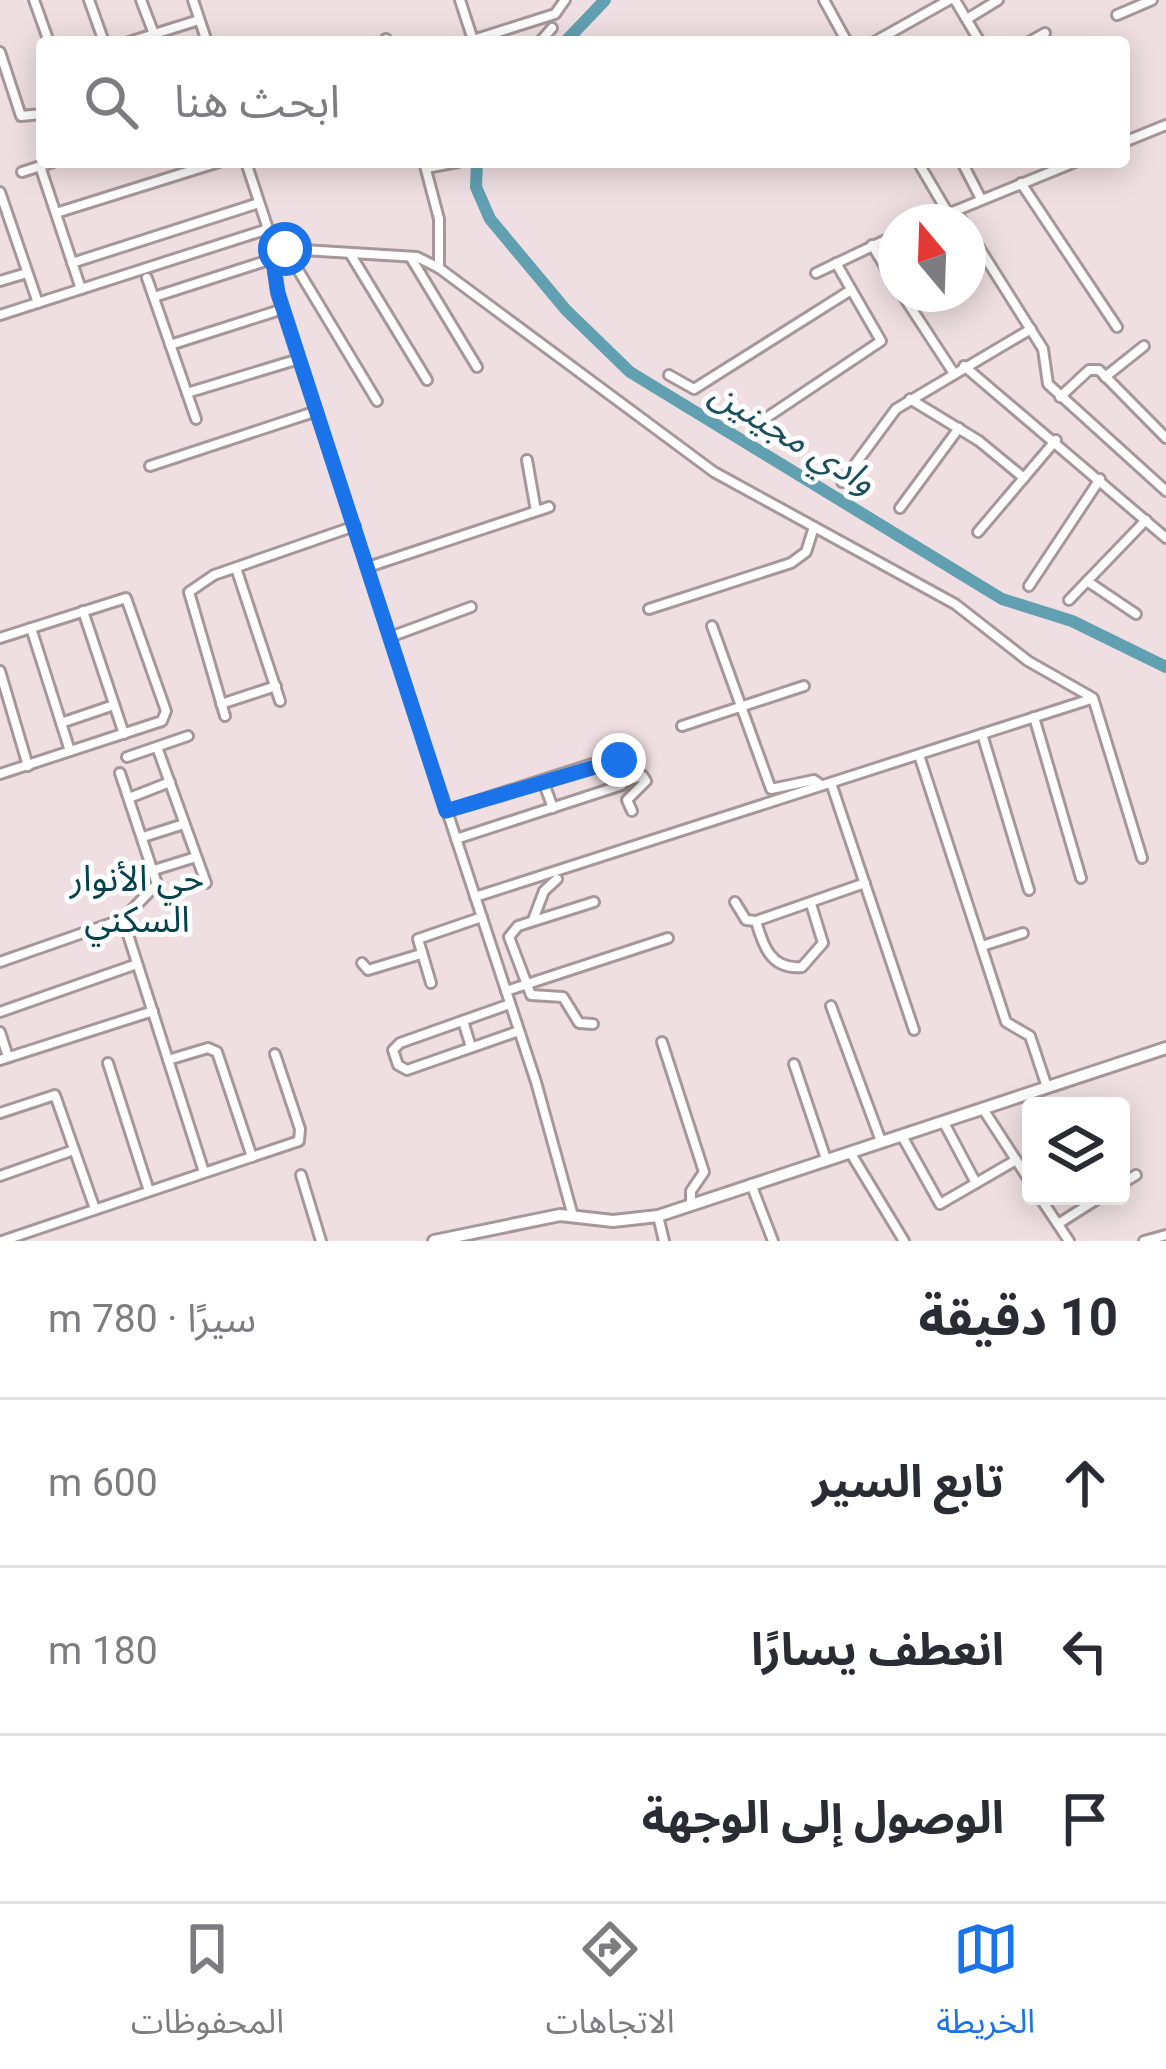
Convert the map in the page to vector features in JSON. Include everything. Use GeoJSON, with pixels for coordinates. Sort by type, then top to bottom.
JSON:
{"type":"FeatureCollection","features":[{"type":"Feature","properties":{"kind":"street"},"geometry":{"type":"LineString","coordinates":[[34,0],[47,36]]}},
{"type":"Feature","properties":{"kind":"street"},"geometry":{"type":"LineString","coordinates":[[89,0],[102,36]]}},
{"type":"Feature","properties":{"kind":"street"},"geometry":{"type":"LineString","coordinates":[[141,0],[154,34]]}},
{"type":"Feature","properties":{"kind":"street"},"geometry":{"type":"LineString","coordinates":[[194,0],[205,36]]}},
{"type":"Feature","properties":{"kind":"street"},"geometry":{"type":"LineString","coordinates":[[460,0],[472,36]]}},
{"type":"Feature","properties":{"kind":"street"},"geometry":{"type":"LineString","coordinates":[[486,36],[555,14],[565,0]]}},
{"type":"Feature","properties":{"kind":"street"},"geometry":{"type":"LineString","coordinates":[[824,0],[844,36]]}},
{"type":"Feature","properties":{"kind":"street"},"geometry":{"type":"LineString","coordinates":[[885,36],[952,0],[977,36]]}},
{"type":"Feature","properties":{"kind":"street"},"geometry":{"type":"LineString","coordinates":[[967,19],[998,0]]}},
{"type":"Feature","properties":{"kind":"street"},"geometry":{"type":"LineString","coordinates":[[1118,15],[1152,0]]}},
{"type":"Feature","properties":{"kind":"street"},"geometry":{"type":"LineString","coordinates":[[148,36],[199,20]]}},
{"type":"Feature","properties":{"kind":"street"},"geometry":{"type":"LineString","coordinates":[[545,36],[552,28]]}},
{"type":"Feature","properties":{"kind":"street"},"geometry":{"type":"LineString","coordinates":[[1040,36],[1045,33]]}},
{"type":"Feature","properties":{"kind":"street"},"geometry":{"type":"LineString","coordinates":[[0,52],[21,116],[36,115]]}},
{"type":"Feature","properties":{"kind":"street"},"geometry":{"type":"LineString","coordinates":[[1130,140],[1166,125]]}},
{"type":"Feature","properties":{"kind":"street"},"geometry":{"type":"LineString","coordinates":[[22,172],[36,167]]}},
{"type":"Feature","properties":{"kind":"street"},"geometry":{"type":"LineString","coordinates":[[41,168],[80,289]]}},
{"type":"Feature","properties":{"kind":"street"},"geometry":{"type":"LineString","coordinates":[[56,213],[200,168]]}},
{"type":"Feature","properties":{"kind":"street"},"geometry":{"type":"LineString","coordinates":[[248,168],[268,229],[283,309],[519,1031],[573,1216]]}},
{"type":"Feature","properties":{"kind":"street"},"geometry":{"type":"LineString","coordinates":[[426,168],[439,219],[439,268]]}},
{"type":"Feature","properties":{"kind":"street"},"geometry":{"type":"LineString","coordinates":[[923,168],[946,204]]}},
{"type":"Feature","properties":{"kind":"street"},"geometry":{"type":"LineString","coordinates":[[965,168],[981,199]]}},
{"type":"Feature","properties":{"kind":"street"},"geometry":{"type":"LineString","coordinates":[[969,204],[1049,168]]}},
{"type":"Feature","properties":{"kind":"street"},"geometry":{"type":"LineString","coordinates":[[1021,182],[1117,327]]}},
{"type":"Feature","properties":{"kind":"street"},"geometry":{"type":"LineString","coordinates":[[0,192],[38,303]]}},
{"type":"Feature","properties":{"kind":"street"},"geometry":{"type":"LineString","coordinates":[[72,263],[260,202]]}},
{"type":"Feature","properties":{"kind":"street"},"geometry":{"type":"LineString","coordinates":[[0,315],[268,229]]}},
{"type":"Feature","properties":{"kind":"street"},"geometry":{"type":"LineString","coordinates":[[816,274],[878,242]]}},
{"type":"Feature","properties":{"kind":"street"},"geometry":{"type":"LineString","coordinates":[[872,245],[878,255]]}},
{"type":"Feature","properties":{"kind":"street"},"geometry":{"type":"LineString","coordinates":[[285,249],[377,400]]}},
{"type":"Feature","properties":{"kind":"street"},"geometry":{"type":"LineString","coordinates":[[154,297],[285,249],[410,256],[439,268],[714,472],[955,604],[1028,661],[1093,698],[1142,858]]}},
{"type":"Feature","properties":{"kind":"street"},"geometry":{"type":"LineString","coordinates":[[350,254],[427,380]]}},
{"type":"Feature","properties":{"kind":"street"},"geometry":{"type":"LineString","coordinates":[[410,256],[476,367]]}},
{"type":"Feature","properties":{"kind":"street"},"geometry":{"type":"LineString","coordinates":[[986,258],[1046,356],[1048,384],[1166,491]]}},
{"type":"Feature","properties":{"kind":"street"},"geometry":{"type":"LineString","coordinates":[[766,418],[881,340],[836,263]]}},
{"type":"Feature","properties":{"kind":"street"},"geometry":{"type":"LineString","coordinates":[[0,281],[27,273]]}},
{"type":"Feature","properties":{"kind":"street"},"geometry":{"type":"LineString","coordinates":[[147,278],[196,419]]}},
{"type":"Feature","properties":{"kind":"street"},"geometry":{"type":"LineString","coordinates":[[668,375],[694,389],[851,290]]}},
{"type":"Feature","properties":{"kind":"street"},"geometry":{"type":"LineString","coordinates":[[170,345],[283,309]]}},
{"type":"Feature","properties":{"kind":"street"},"geometry":{"type":"LineString","coordinates":[[914,312],[953,372]]}},
{"type":"Feature","properties":{"kind":"street"},"geometry":{"type":"LineString","coordinates":[[842,482],[910,399],[1031,329]]}},
{"type":"Feature","properties":{"kind":"street"},"geometry":{"type":"LineString","coordinates":[[1106,377],[1144,346]]}},
{"type":"Feature","properties":{"kind":"street"},"geometry":{"type":"LineString","coordinates":[[187,393],[299,358]]}},
{"type":"Feature","properties":{"kind":"street"},"geometry":{"type":"LineString","coordinates":[[964,366],[1166,538]]}},
{"type":"Feature","properties":{"kind":"street"},"geometry":{"type":"LineString","coordinates":[[1060,397],[1089,370],[1106,377],[1166,438]]}},
{"type":"Feature","properties":{"kind":"street"},"geometry":{"type":"LineString","coordinates":[[910,399],[1024,478]]}},
{"type":"Feature","properties":{"kind":"street"},"geometry":{"type":"LineString","coordinates":[[150,466],[317,411]]}},
{"type":"Feature","properties":{"kind":"street"},"geometry":{"type":"LineString","coordinates":[[900,508],[958,428]]}},
{"type":"Feature","properties":{"kind":"street"},"geometry":{"type":"LineString","coordinates":[[977,532],[1056,440]]}},
{"type":"Feature","properties":{"kind":"street"},"geometry":{"type":"LineString","coordinates":[[527,460],[536,512]]}},
{"type":"Feature","properties":{"kind":"street"},"geometry":{"type":"LineString","coordinates":[[1029,586],[1100,479]]}},
{"type":"Feature","properties":{"kind":"street"},"geometry":{"type":"LineString","coordinates":[[368,567],[549,507]]}},
{"type":"Feature","properties":{"kind":"street"},"geometry":{"type":"LineString","coordinates":[[1069,601],[1146,520]]}},
{"type":"Feature","properties":{"kind":"street"},"geometry":{"type":"LineString","coordinates":[[225,716],[187,596],[203,580],[355,526]]}},
{"type":"Feature","properties":{"kind":"street"},"geometry":{"type":"LineString","coordinates":[[649,609],[791,563],[808,547],[814,527]]}},
{"type":"Feature","properties":{"kind":"street"},"geometry":{"type":"LineString","coordinates":[[236,568],[280,701]]}},
{"type":"Feature","properties":{"kind":"street"},"geometry":{"type":"LineString","coordinates":[[1088,581],[1136,614]]}},
{"type":"Feature","properties":{"kind":"street"},"geometry":{"type":"LineString","coordinates":[[0,638],[126,598],[166,711],[161,721],[0,773]]}},
{"type":"Feature","properties":{"kind":"street"},"geometry":{"type":"LineString","coordinates":[[390,637],[471,607]]}},
{"type":"Feature","properties":{"kind":"street"},"geometry":{"type":"LineString","coordinates":[[83,611],[124,734]]}},
{"type":"Feature","properties":{"kind":"street"},"geometry":{"type":"LineString","coordinates":[[712,626],[771,789],[814,780],[826,785],[914,1030]]}},
{"type":"Feature","properties":{"kind":"street"},"geometry":{"type":"LineString","coordinates":[[31,628],[70,752]]}},
{"type":"Feature","properties":{"kind":"street"},"geometry":{"type":"LineString","coordinates":[[0,671],[28,766]]}},
{"type":"Feature","properties":{"kind":"street"},"geometry":{"type":"LineString","coordinates":[[221,704],[276,686]]}},
{"type":"Feature","properties":{"kind":"street"},"geometry":{"type":"LineString","coordinates":[[682,726],[804,686]]}},
{"type":"Feature","properties":{"kind":"street"},"geometry":{"type":"LineString","coordinates":[[476,898],[1093,698]]}},
{"type":"Feature","properties":{"kind":"street"},"geometry":{"type":"LineString","coordinates":[[61,723],[115,705]]}},
{"type":"Feature","properties":{"kind":"street"},"geometry":{"type":"LineString","coordinates":[[1034,717],[1081,878]]}},
{"type":"Feature","properties":{"kind":"street"},"geometry":{"type":"LineString","coordinates":[[982,734],[1029,890]]}},
{"type":"Feature","properties":{"kind":"street"},"geometry":{"type":"LineString","coordinates":[[127,758],[188,736]]}},
{"type":"Feature","properties":{"kind":"street"},"geometry":{"type":"LineString","coordinates":[[157,747],[206,883]]}},
{"type":"Feature","properties":{"kind":"street"},"geometry":{"type":"LineString","coordinates":[[919,755],[1006,1022],[1030,1036],[1047,1088]]}},
{"type":"Feature","properties":{"kind":"street"},"geometry":{"type":"LineString","coordinates":[[446,811],[614,758],[626,781]]}},
{"type":"Feature","properties":{"kind":"street"},"geometry":{"type":"LineString","coordinates":[[0,962],[123,919],[157,884],[120,773]]}},
{"type":"Feature","properties":{"kind":"street"},"geometry":{"type":"LineString","coordinates":[[456,839],[643,776],[646,781],[627,800],[632,812]]}},
{"type":"Feature","properties":{"kind":"street"},"geometry":{"type":"LineString","coordinates":[[543,780],[553,808]]}},
{"type":"Feature","properties":{"kind":"street"},"geometry":{"type":"LineString","coordinates":[[129,798],[170,782]]}},
{"type":"Feature","properties":{"kind":"street"},"geometry":{"type":"LineString","coordinates":[[143,837],[184,824]]}},
{"type":"Feature","properties":{"kind":"street"},"geometry":{"type":"LineString","coordinates":[[154,870],[196,857]]}},
{"type":"Feature","properties":{"kind":"street"},"geometry":{"type":"LineString","coordinates":[[532,922],[544,891],[557,879]]}},
{"type":"Feature","properties":{"kind":"street"},"geometry":{"type":"LineString","coordinates":[[735,902],[746,920],[756,921],[865,884]]}},
{"type":"Feature","properties":{"kind":"street"},"geometry":{"type":"LineString","coordinates":[[593,1024],[579,1023],[563,998],[536,997],[524,985],[509,937],[513,929],[594,902]]}},
{"type":"Feature","properties":{"kind":"street"},"geometry":{"type":"LineString","coordinates":[[756,921],[771,957],[782,965],[802,967],[823,943],[811,904]]}},
{"type":"Feature","properties":{"kind":"street"},"geometry":{"type":"LineString","coordinates":[[431,983],[418,939],[482,917]]}},
{"type":"Feature","properties":{"kind":"street"},"geometry":{"type":"LineString","coordinates":[[123,919],[204,1172]]}},
{"type":"Feature","properties":{"kind":"street"},"geometry":{"type":"LineString","coordinates":[[982,946],[1023,933]]}},
{"type":"Feature","properties":{"kind":"street"},"geometry":{"type":"LineString","coordinates":[[506,991],[668,938]]}},
{"type":"Feature","properties":{"kind":"street"},"geometry":{"type":"LineString","coordinates":[[362,963],[370,970],[421,954]]}},
{"type":"Feature","properties":{"kind":"street"},"geometry":{"type":"LineString","coordinates":[[0,1012],[137,964]]}},
{"type":"Feature","properties":{"kind":"street"},"geometry":{"type":"LineString","coordinates":[[510,1004],[395,1046],[398,1065],[407,1070],[519,1031]]}},
{"type":"Feature","properties":{"kind":"street"},"geometry":{"type":"LineString","coordinates":[[831,1006],[880,1141]]}},
{"type":"Feature","properties":{"kind":"street"},"geometry":{"type":"LineString","coordinates":[[0,1032],[4,1058],[152,1011]]}},
{"type":"Feature","properties":{"kind":"street"},"geometry":{"type":"LineString","coordinates":[[463,1021],[471,1047]]}},
{"type":"Feature","properties":{"kind":"street"},"geometry":{"type":"LineString","coordinates":[[662,1042],[704,1172],[691,1191],[691,1202]]}},
{"type":"Feature","properties":{"kind":"street"},"geometry":{"type":"LineString","coordinates":[[168,1060],[208,1048],[217,1052],[252,1157]]}},
{"type":"Feature","properties":{"kind":"street"},"geometry":{"type":"LineString","coordinates":[[434,1241],[546,1217],[613,1221],[658,1216],[1166,1048]]}},
{"type":"Feature","properties":{"kind":"street"},"geometry":{"type":"LineString","coordinates":[[2,1241],[302,1139],[275,1054]]}},
{"type":"Feature","properties":{"kind":"street"},"geometry":{"type":"LineString","coordinates":[[108,1064],[149,1191]]}},
{"type":"Feature","properties":{"kind":"street"},"geometry":{"type":"LineString","coordinates":[[794,1064],[826,1160]]}},
{"type":"Feature","properties":{"kind":"street"},"geometry":{"type":"LineString","coordinates":[[0,1113],[55,1095],[95,1209]]}},
{"type":"Feature","properties":{"kind":"street"},"geometry":{"type":"LineString","coordinates":[[982,1108],[1022,1167]]}},
{"type":"Feature","properties":{"kind":"street"},"geometry":{"type":"LineString","coordinates":[[943,1121],[976,1183]]}},
{"type":"Feature","properties":{"kind":"street"},"geometry":{"type":"LineString","coordinates":[[901,1135],[934,1202],[940,1204],[1016,1160]]}},
{"type":"Feature","properties":{"kind":"street"},"geometry":{"type":"LineString","coordinates":[[0,1176],[74,1150]]}},
{"type":"Feature","properties":{"kind":"street"},"geometry":{"type":"LineString","coordinates":[[850,1152],[904,1241]]}},
{"type":"Feature","properties":{"kind":"street"},"geometry":{"type":"LineString","coordinates":[[302,1175],[321,1241]]}},
{"type":"Feature","properties":{"kind":"street"},"geometry":{"type":"LineString","coordinates":[[1130,1179],[1136,1175]]}},
{"type":"Feature","properties":{"kind":"street"},"geometry":{"type":"LineString","coordinates":[[751,1184],[773,1241]]}},
{"type":"Feature","properties":{"kind":"street"},"geometry":{"type":"LineString","coordinates":[[1045,1205],[1069,1241]]}},
{"type":"Feature","properties":{"kind":"street"},"geometry":{"type":"LineString","coordinates":[[1058,1224],[1088,1205]]}},
{"type":"Feature","properties":{"kind":"street"},"geometry":{"type":"LineString","coordinates":[[658,1216],[664,1241]]}},
{"type":"Feature","properties":{"kind":"street"},"geometry":{"type":"LineString","coordinates":[[1144,1241],[1166,1234]]}},
{"type":"Feature","properties":{"kind":"waterway","name":"وادي مجينين"},"geometry":{"type":"LineString","coordinates":[[571,36],[605,0]]}},
{"type":"Feature","properties":{"kind":"waterway","name":"وادي مجينين"},"geometry":{"type":"LineString","coordinates":[[477,168],[476,187],[490,219],[566,310],[630,372],[1002,599],[1072,621],[1166,667]]}},
{"type":"Feature","properties":{"kind":"district","name":"حي الأنوار السكني"},"geometry":{"type":"Point","coordinates":[137,900]}},
{"type":"Feature","properties":{"kind":"route"},"geometry":{"type":"LineString","coordinates":[[285,249],[271,248],[278,293],[446,811],[611,758],[619,760]]}}]}
